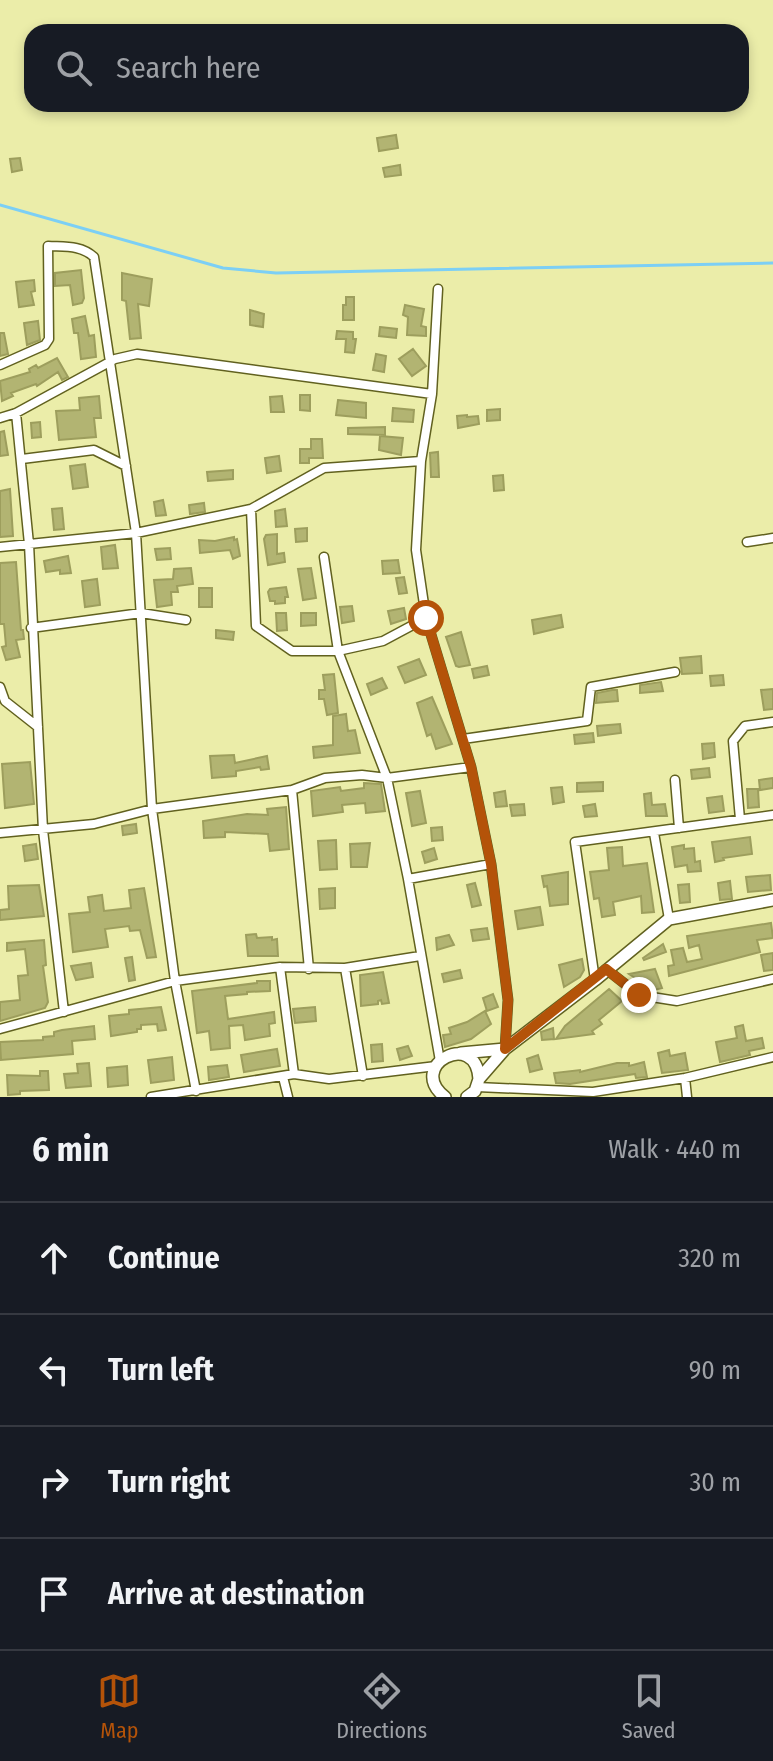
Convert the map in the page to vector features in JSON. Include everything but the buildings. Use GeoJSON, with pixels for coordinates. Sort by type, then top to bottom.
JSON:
{"type":"FeatureCollection","features":[{"type":"Feature","properties":{"kind":"street"},"geometry":{"type":"LineString","coordinates":[[0,365],[45,345],[49,339],[48,246],[79,248],[94,257],[136,533],[152,809],[175,981],[196,1091]]}},
{"type":"Feature","properties":{"kind":"street"},"geometry":{"type":"LineString","coordinates":[[438,289],[432,394],[421,461],[416,550],[426,618],[471,767],[491,864],[508,1000],[505,1049]]}},
{"type":"Feature","properties":{"kind":"street"},"geometry":{"type":"LineString","coordinates":[[0,418],[16,413],[108,363],[137,354],[432,394]]}},
{"type":"Feature","properties":{"kind":"street"},"geometry":{"type":"LineString","coordinates":[[16,413],[29,544],[43,830],[64,1012]]}},
{"type":"Feature","properties":{"kind":"street"},"geometry":{"type":"LineString","coordinates":[[22,459],[94,450],[126,466]]}},
{"type":"Feature","properties":{"kind":"street"},"geometry":{"type":"LineString","coordinates":[[0,547],[136,533],[251,509],[324,468],[421,461]]}},
{"type":"Feature","properties":{"kind":"street"},"geometry":{"type":"LineString","coordinates":[[251,509],[256,626],[292,651],[338,651],[383,641],[426,618]]}},
{"type":"Feature","properties":{"kind":"street"},"geometry":{"type":"LineString","coordinates":[[747,542],[773,538]]}},
{"type":"Feature","properties":{"kind":"street"},"geometry":{"type":"LineString","coordinates":[[324,557],[338,651],[387,778],[408,879],[438,1063],[434,1084],[441,1096]]}},
{"type":"Feature","properties":{"kind":"street"},"geometry":{"type":"LineString","coordinates":[[31,628],[141,613],[186,620]]}},
{"type":"Feature","properties":{"kind":"street"},"geometry":{"type":"LineString","coordinates":[[463,739],[587,721],[591,687],[675,672]]}},
{"type":"Feature","properties":{"kind":"street"},"geometry":{"type":"LineString","coordinates":[[0,687],[5,701],[38,727]]}},
{"type":"Feature","properties":{"kind":"street"},"geometry":{"type":"LineString","coordinates":[[740,819],[733,741],[745,726],[773,722]]}},
{"type":"Feature","properties":{"kind":"street"},"geometry":{"type":"LineString","coordinates":[[0,833],[94,824],[152,809],[292,790],[325,778],[362,775],[387,778],[471,767]]}},
{"type":"Feature","properties":{"kind":"street"},"geometry":{"type":"LineString","coordinates":[[675,780],[679,828]]}},
{"type":"Feature","properties":{"kind":"street"},"geometry":{"type":"LineString","coordinates":[[292,790],[309,969]]}},
{"type":"Feature","properties":{"kind":"street"},"geometry":{"type":"LineString","coordinates":[[595,980],[575,842],[773,815]]}},
{"type":"Feature","properties":{"kind":"street"},"geometry":{"type":"LineString","coordinates":[[654,833],[669,919]]}},
{"type":"Feature","properties":{"kind":"street"},"geometry":{"type":"LineString","coordinates":[[408,879],[491,864]]}},
{"type":"Feature","properties":{"kind":"street"},"geometry":{"type":"LineString","coordinates":[[467,1097],[505,1049],[669,919],[773,900]]}},
{"type":"Feature","properties":{"kind":"street"},"geometry":{"type":"LineString","coordinates":[[0,1029],[175,981],[280,967],[345,968],[420,956]]}},
{"type":"Feature","properties":{"kind":"street"},"geometry":{"type":"LineString","coordinates":[[280,967],[294,1074]]}},
{"type":"Feature","properties":{"kind":"street"},"geometry":{"type":"LineString","coordinates":[[345,968],[363,1076]]}},
{"type":"Feature","properties":{"kind":"street"},"geometry":{"type":"LineString","coordinates":[[606,969],[639,995],[677,1001],[773,979]]}},
{"type":"Feature","properties":{"kind":"street"},"geometry":{"type":"LineString","coordinates":[[151,1097],[294,1074],[329,1079],[363,1076],[438,1063],[457,1054],[505,1049]]}},
{"type":"Feature","properties":{"kind":"street"},"geometry":{"type":"LineString","coordinates":[[457,1054],[474,1061],[478,1083]]}},
{"type":"Feature","properties":{"kind":"street"},"geometry":{"type":"LineString","coordinates":[[478,1083],[593,1092],[685,1078],[773,1057]]}},
{"type":"Feature","properties":{"kind":"street"},"geometry":{"type":"LineString","coordinates":[[283,1077],[288,1097]]}},
{"type":"Feature","properties":{"kind":"street"},"geometry":{"type":"LineString","coordinates":[[685,1078],[687,1097]]}},
{"type":"Feature","properties":{"kind":"waterway"},"geometry":{"type":"LineString","coordinates":[[0,205],[223,268],[276,273],[773,263]]}},
{"type":"Feature","properties":{"kind":"route"},"geometry":{"type":"LineString","coordinates":[[426,618],[471,767],[491,864],[508,1000],[505,1049],[606,969],[639,995]]}}]}
